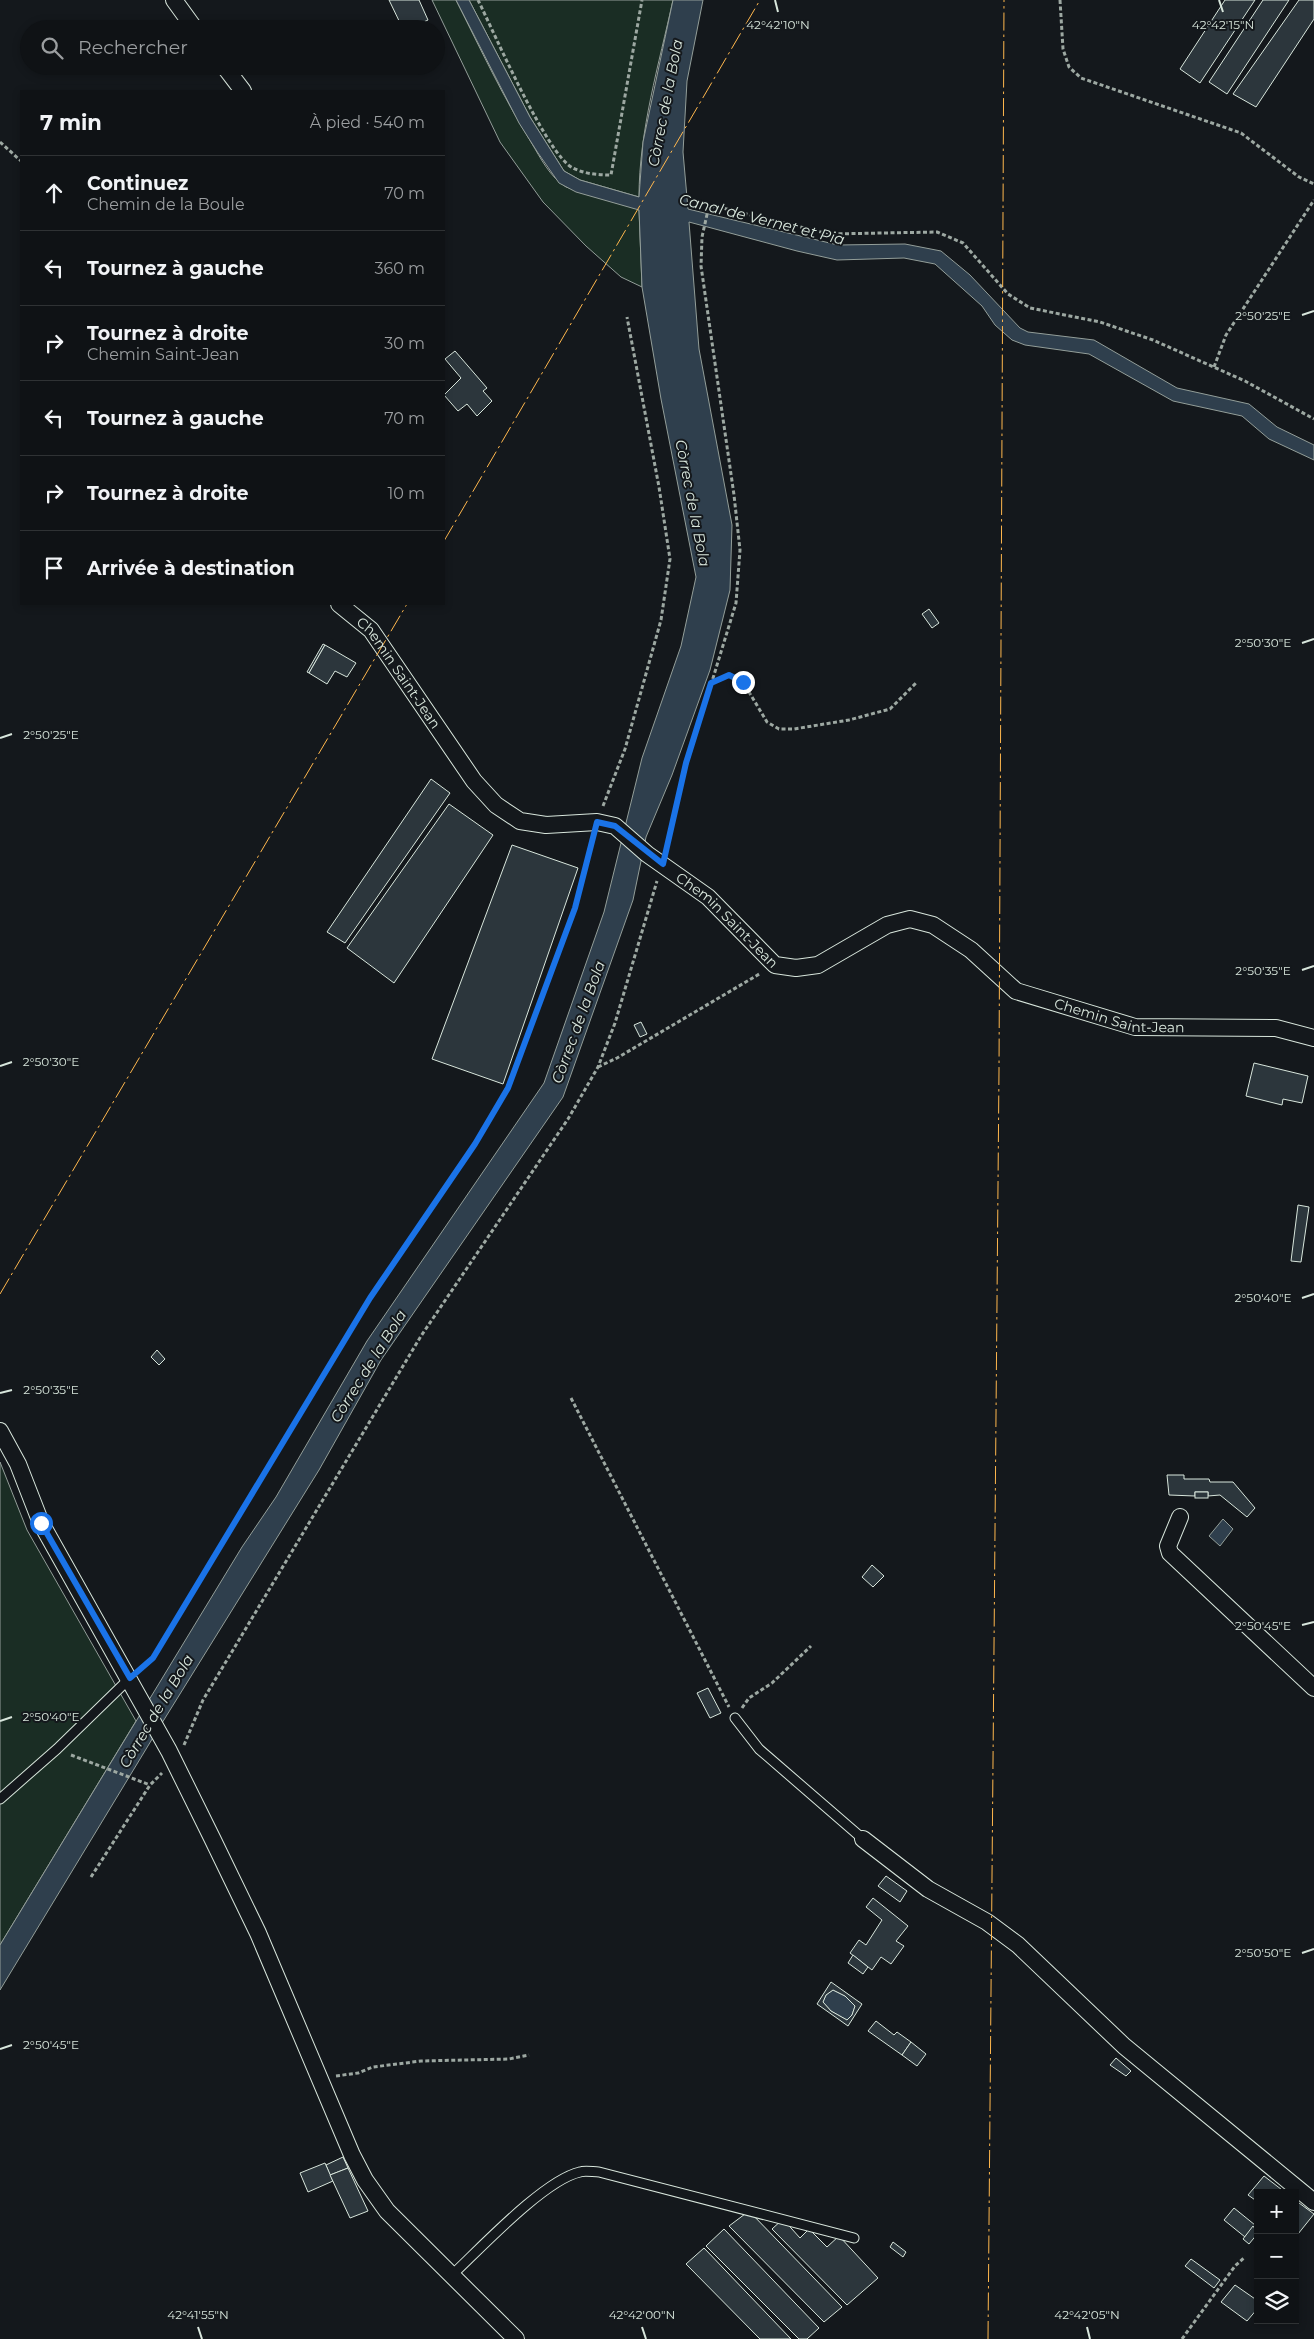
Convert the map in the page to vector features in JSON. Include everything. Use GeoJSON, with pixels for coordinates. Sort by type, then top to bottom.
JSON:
{"type":"FeatureCollection","features":[{"type":"Feature","properties":{"kind":"street"},"geometry":{"type":"LineString","coordinates":[[174,0],[189,20]]}},
{"type":"Feature","properties":{"kind":"street"},"geometry":{"type":"LineString","coordinates":[[231,75],[242,90]]}},
{"type":"Feature","properties":{"kind":"street","name":"Chemin Saint-Jean"},"geometry":{"type":"LineString","coordinates":[[339,605],[370,630],[474,781],[496,805],[520,821],[546,825],[597,822],[615,826],[647,854],[708,897],[775,965],[796,968],[818,965],[887,925],[910,919],[933,925],[971,950],[1016,991],[1135,1028],[1276,1028],[1314,1038]]}},
{"type":"Feature","properties":{"kind":"street"},"geometry":{"type":"LineString","coordinates":[[0,1431],[18,1464],[41,1523],[172,1756],[258,1933],[318,2078],[365,2180],[387,2210],[516,2339]]}},
{"type":"Feature","properties":{"kind":"street"},"geometry":{"type":"LineString","coordinates":[[1180,1517],[1168,1546],[1170,1553],[1314,1688]]}},
{"type":"Feature","properties":{"kind":"street"},"geometry":{"type":"LineString","coordinates":[[863,1839],[928,1890],[987,1922],[1018,1945],[1124,2046],[1314,2202]]}},
{"type":"Feature","properties":{"kind":"lane"},"geometry":{"type":"LineString","coordinates":[[0,1799],[131,1682]]}},
{"type":"Feature","properties":{"kind":"lane"},"geometry":{"type":"LineString","coordinates":[[735,1718],[759,1749],[863,1839]]}},
{"type":"Feature","properties":{"kind":"lane"},"geometry":{"type":"LineString","coordinates":[[452,2275],[517,2214],[561,2179],[580,2171],[599,2172],[854,2238]]}},
{"type":"Feature","properties":{"kind":"path"},"geometry":{"type":"LineString","coordinates":[[478,0],[541,129],[558,156],[572,168],[596,175],[611,175],[642,0]]}},
{"type":"Feature","properties":{"kind":"path"},"geometry":{"type":"LineString","coordinates":[[1060,0],[1063,49],[1069,67],[1081,78],[1241,133],[1299,177],[1314,184]]}},
{"type":"Feature","properties":{"kind":"path"},"geometry":{"type":"LineString","coordinates":[[0,142],[20,160]]}},
{"type":"Feature","properties":{"kind":"path"},"geometry":{"type":"LineString","coordinates":[[1214,367],[1226,335],[1314,200]]}},
{"type":"Feature","properties":{"kind":"path"},"geometry":{"type":"LineString","coordinates":[[91,1877],[150,1784],[172,1756],[181,1752],[203,1700],[421,1336],[568,1120],[598,1067],[615,1023],[663,864],[686,763],[736,604],[740,550],[734,495],[701,266],[702,237],[708,210],[714,206],[829,234],[937,232],[963,243],[1008,294],[1030,308],[1100,322],[1152,340],[1245,381],[1314,419]]}},
{"type":"Feature","properties":{"kind":"path"},"geometry":{"type":"LineString","coordinates":[[131,1682],[153,1658],[370,1298],[475,1144],[508,1088],[575,908],[597,822],[625,749],[661,620],[670,559],[659,487],[627,318]]}},
{"type":"Feature","properties":{"kind":"path"},"geometry":{"type":"LineString","coordinates":[[711,683],[729,675],[743,682],[766,722],[779,729],[794,729],[849,720],[890,709],[916,683]]}},
{"type":"Feature","properties":{"kind":"path"},"geometry":{"type":"LineString","coordinates":[[598,1067],[618,1058],[775,965]]}},
{"type":"Feature","properties":{"kind":"path"},"geometry":{"type":"LineString","coordinates":[[571,1398],[735,1718],[749,1698],[772,1683],[811,1646]]}},
{"type":"Feature","properties":{"kind":"path"},"geometry":{"type":"LineString","coordinates":[[57,1749],[150,1784]]}},
{"type":"Feature","properties":{"kind":"path"},"geometry":{"type":"LineString","coordinates":[[318,2078],[358,2073],[373,2066],[421,2061],[509,2059],[529,2056]]}},
{"type":"Feature","properties":{"kind":"path"},"geometry":{"type":"LineString","coordinates":[[1182,2339],[1235,2266],[1245,2257]]}},
{"type":"Feature","properties":{"kind":"green space"},"geometry":{"type":"Polygon","coordinates":[[[432,0],[456,0],[511,108],[542,161],[560,183],[566,187],[639,209],[642,287],[621,277],[586,246],[543,202],[500,142],[445,27],[445,20],[442,20],[432,0]]]}},
{"type":"Feature","properties":{"kind":"green space"},"geometry":{"type":"Polygon","coordinates":[[[469,0],[673,0],[646,123],[642,147],[639,197],[580,180],[564,171],[530,117],[469,0]]]}},
{"type":"Feature","properties":{"kind":"green space"},"geometry":{"type":"Polygon","coordinates":[[[0,1462],[27,1530],[136,1721],[0,1945],[0,1462]]]}},
{"type":"Feature","properties":{"kind":"water","name":"Còrrec de la Bola"},"geometry":{"type":"Polygon","coordinates":[[[456,0],[469,0],[530,117],[564,171],[580,180],[639,197],[643,142],[673,0],[703,0],[687,81],[683,152],[688,209],[838,245],[905,244],[941,251],[970,275],[1020,328],[1028,332],[1094,340],[1177,388],[1249,404],[1277,427],[1314,445],[1314,460],[1269,439],[1242,416],[1173,401],[1089,354],[1025,345],[1012,340],[995,325],[982,306],[935,264],[904,258],[837,260],[689,222],[699,349],[732,525],[730,590],[710,670],[672,775],[646,837],[633,900],[563,1097],[381,1360],[319,1470],[157,1731],[0,1990],[0,1945],[242,1547],[276,1497],[367,1341],[544,1083],[604,912],[642,758],[681,646],[696,577],[661,399],[642,287],[639,210],[576,192],[559,183],[519,123],[456,0]]]}},
{"type":"Feature","properties":{"kind":"water"},"geometry":{"type":"Polygon","coordinates":[[[1223,1519],[1233,1529],[1220,1546],[1209,1536],[1223,1519]]]}},
{"type":"Feature","properties":{"kind":"water"},"geometry":{"type":"Polygon","coordinates":[[[833,1990],[845,1996],[855,2006],[852,2015],[847,2020],[831,2011],[823,2002],[826,1995],[833,1990]]]}},
{"type":"Feature","properties":{"kind":"building"},"geometry":{"type":"Polygon","coordinates":[[[389,0],[419,0],[428,20],[399,20],[389,0]]]}},
{"type":"Feature","properties":{"kind":"building"},"geometry":{"type":"Polygon","coordinates":[[[1225,0],[1255,0],[1200,83],[1180,69],[1225,0]]]}},
{"type":"Feature","properties":{"kind":"building"},"geometry":{"type":"Polygon","coordinates":[[[1263,0],[1289,0],[1227,94],[1209,82],[1263,0]]]}},
{"type":"Feature","properties":{"kind":"building"},"geometry":{"type":"Polygon","coordinates":[[[1299,0],[1314,0],[1314,19],[1256,107],[1233,94],[1299,0]]]}},
{"type":"Feature","properties":{"kind":"building"},"geometry":{"type":"Polygon","coordinates":[[[455,351],[487,388],[483,391],[492,401],[477,416],[467,404],[458,411],[445,396],[461,378],[445,359],[455,351]]]}},
{"type":"Feature","properties":{"kind":"building"},"geometry":{"type":"Polygon","coordinates":[[[929,609],[939,623],[932,628],[922,614],[929,609]]]}},
{"type":"Feature","properties":{"kind":"building"},"geometry":{"type":"Polygon","coordinates":[[[323,644],[325,645],[309,673],[307,672],[323,644]]]}},
{"type":"Feature","properties":{"kind":"building"},"geometry":{"type":"Polygon","coordinates":[[[325,645],[356,663],[347,677],[335,671],[327,684],[309,673],[325,645]]]}},
{"type":"Feature","properties":{"kind":"building"},"geometry":{"type":"Polygon","coordinates":[[[431,779],[450,793],[345,943],[327,932],[431,779]]]}},
{"type":"Feature","properties":{"kind":"building"},"geometry":{"type":"Polygon","coordinates":[[[449,804],[493,835],[394,983],[347,948],[449,804]]]}},
{"type":"Feature","properties":{"kind":"building"},"geometry":{"type":"Polygon","coordinates":[[[512,845],[578,868],[503,1084],[432,1059],[512,845]]]}},
{"type":"Feature","properties":{"kind":"building"},"geometry":{"type":"Polygon","coordinates":[[[641,1022],[647,1034],[640,1037],[634,1025],[641,1022]]]}},
{"type":"Feature","properties":{"kind":"building"},"geometry":{"type":"Polygon","coordinates":[[[1254,1063],[1308,1076],[1302,1103],[1283,1099],[1282,1105],[1246,1096],[1254,1063]]]}},
{"type":"Feature","properties":{"kind":"building"},"geometry":{"type":"Polygon","coordinates":[[[1298,1205],[1309,1207],[1301,1262],[1291,1261],[1298,1205]]]}},
{"type":"Feature","properties":{"kind":"building"},"geometry":{"type":"Polygon","coordinates":[[[157,1350],[165,1359],[159,1365],[151,1357],[157,1350]]]}},
{"type":"Feature","properties":{"kind":"building"},"geometry":{"type":"Polygon","coordinates":[[[1167,1475],[1184,1475],[1184,1479],[1209,1479],[1210,1482],[1233,1482],[1255,1508],[1247,1517],[1220,1495],[1208,1496],[1208,1492],[1195,1492],[1195,1496],[1169,1495],[1167,1475]]]}},
{"type":"Feature","properties":{"kind":"building"},"geometry":{"type":"Polygon","coordinates":[[[1195,1492],[1208,1492],[1208,1498],[1195,1498],[1195,1492]]]}},
{"type":"Feature","properties":{"kind":"building"},"geometry":{"type":"Polygon","coordinates":[[[872,1565],[884,1576],[873,1587],[862,1577],[872,1565]]]}},
{"type":"Feature","properties":{"kind":"building"},"geometry":{"type":"Polygon","coordinates":[[[708,1688],[721,1713],[710,1718],[697,1693],[708,1688]]]}},
{"type":"Feature","properties":{"kind":"building"},"geometry":{"type":"Polygon","coordinates":[[[886,1876],[907,1891],[900,1902],[878,1886],[886,1876]]]}},
{"type":"Feature","properties":{"kind":"building"},"geometry":{"type":"Polygon","coordinates":[[[873,1898],[908,1926],[896,1941],[904,1946],[891,1964],[881,1957],[872,1970],[850,1953],[859,1940],[866,1945],[882,1920],[866,1907],[873,1898]]]}},
{"type":"Feature","properties":{"kind":"building"},"geometry":{"type":"Polygon","coordinates":[[[853,1955],[868,1967],[863,1974],[848,1963],[853,1955]]]}},
{"type":"Feature","properties":{"kind":"building"},"geometry":{"type":"Polygon","coordinates":[[[831,1982],[862,2004],[848,2026],[817,2004],[831,1982]],[[833,1990],[826,1995],[823,2002],[831,2011],[847,2020],[852,2015],[855,2006],[845,1996],[833,1990]]]}},
{"type":"Feature","properties":{"kind":"building"},"geometry":{"type":"Polygon","coordinates":[[[876,2021],[894,2035],[897,2032],[911,2042],[902,2055],[868,2031],[876,2021]]]}},
{"type":"Feature","properties":{"kind":"building"},"geometry":{"type":"Polygon","coordinates":[[[911,2042],[926,2054],[917,2066],[902,2055],[911,2042]]]}},
{"type":"Feature","properties":{"kind":"building"},"geometry":{"type":"Polygon","coordinates":[[[1116,2058],[1131,2071],[1126,2076],[1110,2065],[1116,2058]]]}},
{"type":"Feature","properties":{"kind":"building"},"geometry":{"type":"Polygon","coordinates":[[[343,2157],[348,2168],[330,2175],[326,2165],[343,2157]]]}},
{"type":"Feature","properties":{"kind":"building"},"geometry":{"type":"Polygon","coordinates":[[[325,2163],[333,2181],[308,2192],[300,2173],[325,2163]]]}},
{"type":"Feature","properties":{"kind":"building"},"geometry":{"type":"Polygon","coordinates":[[[348,2168],[368,2211],[350,2218],[330,2175],[348,2168]]]}},
{"type":"Feature","properties":{"kind":"building"},"geometry":{"type":"Polygon","coordinates":[[[1264,2176],[1281,2189],[1254,2189],[1254,2199],[1248,2195],[1264,2176]]]}},
{"type":"Feature","properties":{"kind":"building"},"geometry":{"type":"Polygon","coordinates":[[[1299,2203],[1314,2214],[1299,2233],[1299,2203]]]}},
{"type":"Feature","properties":{"kind":"building"},"geometry":{"type":"Polygon","coordinates":[[[1234,2208],[1254,2226],[1245,2237],[1224,2220],[1234,2208]]]}},
{"type":"Feature","properties":{"kind":"building"},"geometry":{"type":"Polygon","coordinates":[[[749,2211],[842,2307],[824,2322],[729,2226],[749,2211]]]}},
{"type":"Feature","properties":{"kind":"building"},"geometry":{"type":"Polygon","coordinates":[[[783,2219],[800,2238],[809,2229],[827,2247],[839,2236],[878,2278],[847,2305],[772,2229],[783,2219]]]}},
{"type":"Feature","properties":{"kind":"building"},"geometry":{"type":"Polygon","coordinates":[[[1253,2226],[1254,2238],[1249,2244],[1243,2239],[1253,2226]]]}},
{"type":"Feature","properties":{"kind":"building"},"geometry":{"type":"Polygon","coordinates":[[[724,2229],[819,2328],[807,2339],[799,2339],[706,2246],[724,2229]]]}},
{"type":"Feature","properties":{"kind":"building"},"geometry":{"type":"Polygon","coordinates":[[[893,2242],[906,2252],[903,2257],[890,2247],[893,2242]]]}},
{"type":"Feature","properties":{"kind":"building"},"geometry":{"type":"Polygon","coordinates":[[[704,2248],[791,2339],[760,2339],[686,2264],[704,2248]]]}},
{"type":"Feature","properties":{"kind":"building"},"geometry":{"type":"Polygon","coordinates":[[[1191,2259],[1220,2280],[1214,2288],[1185,2266],[1191,2259]]]}},
{"type":"Feature","properties":{"kind":"building"},"geometry":{"type":"Polygon","coordinates":[[[1235,2285],[1254,2298],[1254,2313],[1247,2321],[1221,2302],[1235,2285]]]}},
{"type":"Feature","properties":{"kind":"power"},"geometry":{"type":"LineString","coordinates":[[445,539],[760,0]]}},
{"type":"Feature","properties":{"kind":"power"},"geometry":{"type":"LineString","coordinates":[[988,2339],[999,1070],[1004,0]]}},
{"type":"Feature","properties":{"kind":"power"},"geometry":{"type":"LineString","coordinates":[[0,1294],[406,605]]}},
{"type":"Feature","properties":{"kind":"route"},"geometry":{"type":"LineString","coordinates":[[41,1523],[130,1678],[153,1658],[370,1298],[475,1144],[508,1088],[575,908],[597,822],[615,826],[647,854],[663,864],[686,763],[711,683],[729,675],[743,682]]}},
{"type":"Feature","properties":{"kind":"water label","name":"Canal de Vernet et Pia"},"geometry":{"type":"Point","coordinates":[762,219]}}]}
